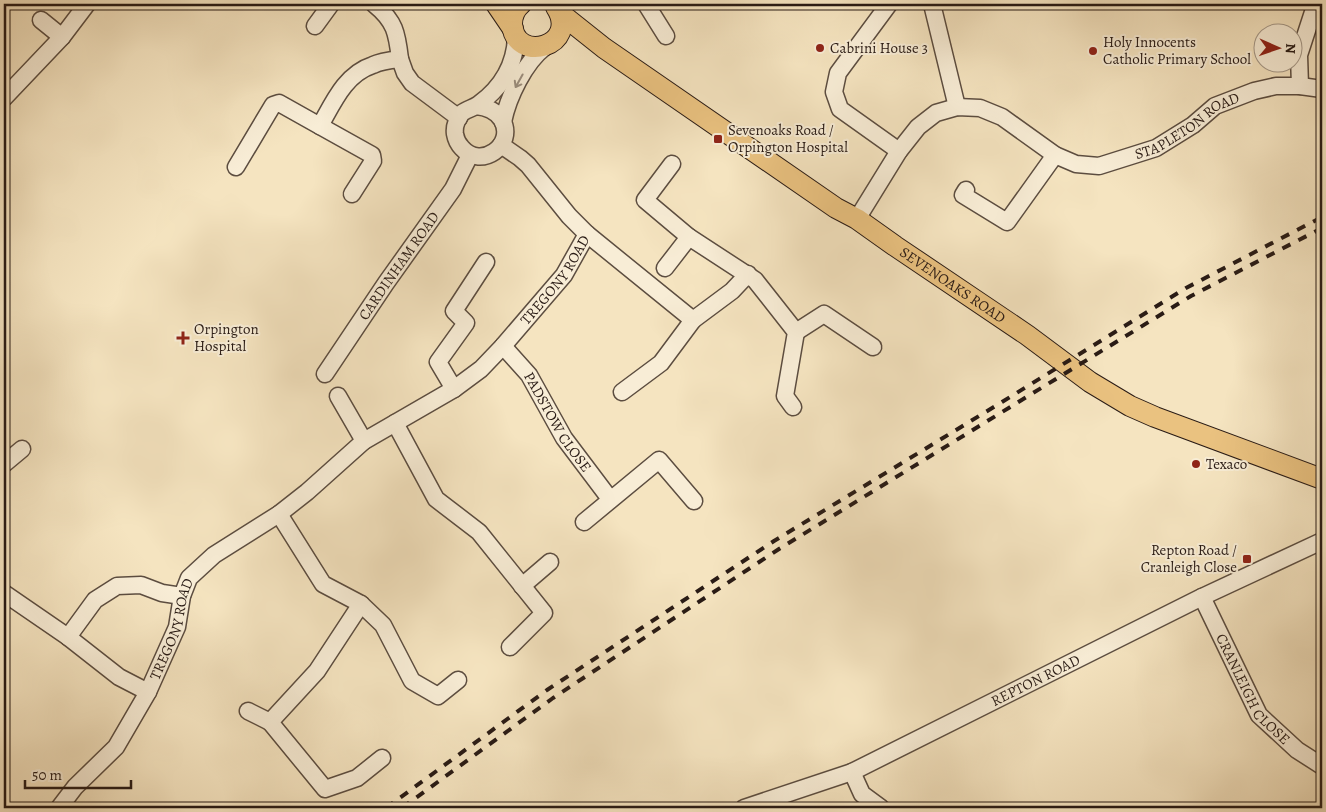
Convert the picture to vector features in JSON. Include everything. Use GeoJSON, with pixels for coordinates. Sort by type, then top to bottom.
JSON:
{"type":"FeatureCollection","features":[{"type":"Feature","properties":{"kind":"main road"},"geometry":{"type":"LineString","coordinates":[[496,4],[514,33]]}},
{"type":"Feature","properties":{"kind":"main road"},"geometry":{"type":"LineString","coordinates":[[514,33],[512,21],[514,12],[521,4]]}},
{"type":"Feature","properties":{"kind":"main road"},"geometry":{"type":"LineString","coordinates":[[548,45],[558,37],[561,30],[562,21],[557,8]]}},
{"type":"Feature","properties":{"kind":"main road","name":"SEVENOAKS ROAD"},"geometry":{"type":"LineString","coordinates":[[557,8],[604,48],[836,208],[857,219],[1027,335],[1090,382],[1130,406],[1155,417],[1322,479]]}},
{"type":"Feature","properties":{"kind":"main road","name":"SEVENOAKS ROAD"},"geometry":{"type":"LineString","coordinates":[[514,33],[522,43],[537,48],[560,40],[574,40],[604,48]]}},
{"type":"Feature","properties":{"kind":"street"},"geometry":{"type":"LineString","coordinates":[[4,98],[62,37],[86,4]]}},
{"type":"Feature","properties":{"kind":"street"},"geometry":{"type":"LineString","coordinates":[[315,26],[330,4]]}},
{"type":"Feature","properties":{"kind":"street"},"geometry":{"type":"LineString","coordinates":[[374,4],[384,12],[392,24],[400,59],[405,73],[412,83],[459,118]]}},
{"type":"Feature","properties":{"kind":"street"},"geometry":{"type":"LineString","coordinates":[[646,4],[666,36]]}},
{"type":"Feature","properties":{"kind":"street"},"geometry":{"type":"LineString","coordinates":[[889,4],[838,73],[834,92],[840,109],[899,151]]}},
{"type":"Feature","properties":{"kind":"street"},"geometry":{"type":"LineString","coordinates":[[932,4],[957,107]]}},
{"type":"Feature","properties":{"kind":"street"},"geometry":{"type":"LineString","coordinates":[[1300,86],[1299,55],[1314,9],[1320,4]]}},
{"type":"Feature","properties":{"kind":"street"},"geometry":{"type":"LineString","coordinates":[[41,20],[62,37]]}},
{"type":"Feature","properties":{"kind":"street"},"geometry":{"type":"LineString","coordinates":[[476,106],[492,109],[499,115],[505,130],[501,145],[495,152],[488,155],[470,155],[464,151],[456,138],[455,129],[462,114],[476,106],[497,89],[508,72],[514,54],[514,33]]}},
{"type":"Feature","properties":{"kind":"street"},"geometry":{"type":"LineString","coordinates":[[503,122],[510,98],[518,83],[535,55],[548,45]]}},
{"type":"Feature","properties":{"kind":"street"},"geometry":{"type":"LineString","coordinates":[[320,126],[338,94],[354,76],[371,65],[400,59]]}},
{"type":"Feature","properties":{"kind":"street","name":"STAPLETON ROAD"},"geometry":{"type":"LineString","coordinates":[[857,219],[899,151],[918,127],[936,114],[957,107],[980,108],[1002,116],[1055,155],[1076,164],[1099,166],[1156,148],[1193,125],[1215,106],[1254,91],[1276,86],[1300,86],[1322,89]]}},
{"type":"Feature","properties":{"kind":"street"},"geometry":{"type":"LineString","coordinates":[[236,167],[272,105],[279,103],[372,155],[373,161],[352,194]]}},
{"type":"Feature","properties":{"kind":"street","name":"TREGONY ROAD"},"geometry":{"type":"LineString","coordinates":[[59,808],[74,787],[116,747],[148,692],[177,627],[182,596],[189,578],[214,555],[279,514],[307,492],[364,441],[454,389],[481,370],[564,275],[587,234],[528,165],[501,145]]}},
{"type":"Feature","properties":{"kind":"street","name":"CARDINHAM ROAD"},"geometry":{"type":"LineString","coordinates":[[325,374],[386,283],[453,189],[470,155]]}},
{"type":"Feature","properties":{"kind":"street"},"geometry":{"type":"LineString","coordinates":[[966,190],[963,195],[1007,222],[1055,155]]}},
{"type":"Feature","properties":{"kind":"street"},"geometry":{"type":"LineString","coordinates":[[672,164],[645,200],[690,237],[755,280],[796,332]]}},
{"type":"Feature","properties":{"kind":"street"},"geometry":{"type":"LineString","coordinates":[[587,234],[693,320]]}},
{"type":"Feature","properties":{"kind":"street"},"geometry":{"type":"LineString","coordinates":[[665,268],[690,237]]}},
{"type":"Feature","properties":{"kind":"street"},"geometry":{"type":"LineString","coordinates":[[454,389],[438,362],[466,323],[454,311],[486,262]]}},
{"type":"Feature","properties":{"kind":"street"},"geometry":{"type":"LineString","coordinates":[[622,392],[661,362],[693,320],[732,291],[748,274]]}},
{"type":"Feature","properties":{"kind":"street"},"geometry":{"type":"LineString","coordinates":[[793,407],[785,396],[796,332],[824,314],[873,346]]}},
{"type":"Feature","properties":{"kind":"street","name":"PADSTOW CLOSE"},"geometry":{"type":"LineString","coordinates":[[503,346],[529,375],[564,438],[610,500]]}},
{"type":"Feature","properties":{"kind":"street"},"geometry":{"type":"LineString","coordinates":[[338,396],[364,441]]}},
{"type":"Feature","properties":{"kind":"street"},"geometry":{"type":"LineString","coordinates":[[395,424],[436,499],[479,532],[544,613],[510,647]]}},
{"type":"Feature","properties":{"kind":"street"},"geometry":{"type":"LineString","coordinates":[[4,464],[22,449]]}},
{"type":"Feature","properties":{"kind":"street"},"geometry":{"type":"LineString","coordinates":[[584,522],[659,460],[694,501]]}},
{"type":"Feature","properties":{"kind":"street"},"geometry":{"type":"LineString","coordinates":[[279,514],[323,584],[361,604],[383,624],[412,681],[438,696],[458,680]]}},
{"type":"Feature","properties":{"kind":"street","name":"REPTON ROAD"},"geometry":{"type":"LineString","coordinates":[[744,808],[852,772],[1202,598],[1322,541]]}},
{"type":"Feature","properties":{"kind":"street"},"geometry":{"type":"LineString","coordinates":[[522,586],[550,562]]}},
{"type":"Feature","properties":{"kind":"street"},"geometry":{"type":"LineString","coordinates":[[68,637],[95,600],[117,586],[141,586],[162,593],[182,596]]}},
{"type":"Feature","properties":{"kind":"street"},"geometry":{"type":"LineString","coordinates":[[4,593],[68,637],[119,676],[148,692]]}},
{"type":"Feature","properties":{"kind":"street","name":"CRANLEIGH CLOSE"},"geometry":{"type":"LineString","coordinates":[[1202,598],[1259,715],[1297,750],[1322,766]]}},
{"type":"Feature","properties":{"kind":"street"},"geometry":{"type":"LineString","coordinates":[[270,722],[317,671],[361,604]]}},
{"type":"Feature","properties":{"kind":"street"},"geometry":{"type":"LineString","coordinates":[[248,710],[270,722],[325,789],[357,778],[382,758]]}},
{"type":"Feature","properties":{"kind":"street"},"geometry":{"type":"LineString","coordinates":[[852,772],[862,794],[880,808]]}},
{"type":"Feature","properties":{"kind":"railway"},"geometry":{"type":"LineString","coordinates":[[386,808],[547,690],[774,541],[1186,288],[1322,217]]}},
{"type":"Feature","properties":{"kind":"railway"},"geometry":{"type":"LineString","coordinates":[[402,808],[553,698],[779,549],[1191,296],[1322,228]]}},
{"type":"Feature","properties":{"kind":"place","name":"Cabrini House 3"},"geometry":{"type":"Point","coordinates":[820,48]}},
{"type":"Feature","properties":{"kind":"place","name":"Holy Innocents Catholic Primary School"},"geometry":{"type":"Point","coordinates":[1093,51]}},
{"type":"Feature","properties":{"kind":"place","name":"Sevenoaks Road / Orpington Hospital"},"geometry":{"type":"Point","coordinates":[718,139]}},
{"type":"Feature","properties":{"kind":"place","name":"Orpington Hospital"},"geometry":{"type":"Point","coordinates":[183,338]}},
{"type":"Feature","properties":{"kind":"place","name":"Texaco"},"geometry":{"type":"Point","coordinates":[1196,464]}},
{"type":"Feature","properties":{"kind":"place","name":"Repton Road / Cranleigh Close"},"geometry":{"type":"Point","coordinates":[1247,559]}}]}
